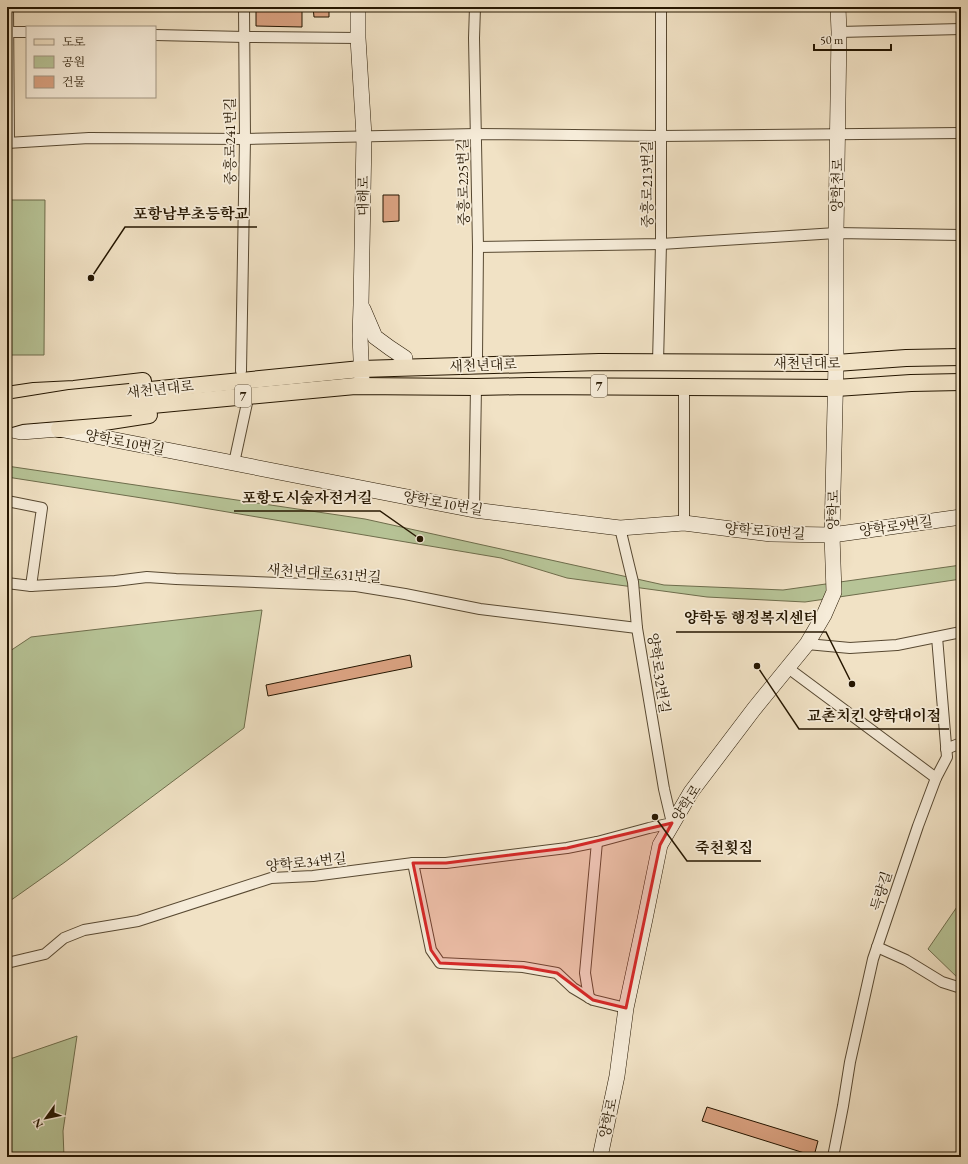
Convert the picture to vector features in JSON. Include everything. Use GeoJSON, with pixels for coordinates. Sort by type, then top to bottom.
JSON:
{"type":"FeatureCollection","features":[{"type":"Feature","properties":{"kind":"main road","name":"대해로"},"geometry":{"type":"LineString","coordinates":[[358,7],[358,38],[364,136],[362,305],[360,336],[361,364],[358,386]]}},
{"type":"Feature","properties":{"kind":"main road","name":"양학천로"},"geometry":{"type":"LineString","coordinates":[[836,363],[838,7]]}},
{"type":"Feature","properties":{"kind":"main road"},"geometry":{"type":"LineString","coordinates":[[362,305],[374,337],[405,358]]}},
{"type":"Feature","properties":{"kind":"main road"},"geometry":{"type":"LineString","coordinates":[[7,395],[327,362],[361,364],[426,356],[494,357],[513,363]]}},
{"type":"Feature","properties":{"kind":"main road","name":"새천년대로"},"geometry":{"type":"LineString","coordinates":[[7,420],[21,416],[361,364],[476,366],[513,363],[599,362],[836,363],[906,358],[961,357]]}},
{"type":"Feature","properties":{"kind":"main road","name":"양학로"},"geometry":{"type":"LineString","coordinates":[[600,1157],[617,1076],[626,1008],[660,845],[691,792],[754,709],[808,644],[824,615],[834,592],[832,535],[836,363]]}},
{"type":"Feature","properties":{"kind":"main road","name":"새천년대로"},"geometry":{"type":"LineString","coordinates":[[7,409],[19,405],[70,398],[130,399],[358,386],[836,388],[961,382]]}},
{"type":"Feature","properties":{"kind":"main road"},"geometry":{"type":"LineString","coordinates":[[924,383],[961,385]]}},
{"type":"Feature","properties":{"kind":"main road"},"geometry":{"type":"LineString","coordinates":[[59,429],[204,407],[341,394],[358,386]]}},
{"type":"Feature","properties":{"kind":"main road"},"geometry":{"type":"LineString","coordinates":[[23,393],[30,420],[42,430]]}},
{"type":"Feature","properties":{"kind":"main road","name":"양학로10번길"},"geometry":{"type":"LineString","coordinates":[[7,429],[21,432],[59,429],[474,510],[620,528],[684,523],[771,534],[832,535]]}},
{"type":"Feature","properties":{"kind":"main road","name":"양학로9번길"},"geometry":{"type":"LineString","coordinates":[[832,535],[961,517]]}},
{"type":"Feature","properties":{"kind":"street"},"geometry":{"type":"LineString","coordinates":[[8,7],[8,143],[88,138],[245,139],[476,134],[661,136],[961,133]]}},
{"type":"Feature","properties":{"kind":"street","name":"중흥로241번길"},"geometry":{"type":"LineString","coordinates":[[241,371],[245,139],[244,7]]}},
{"type":"Feature","properties":{"kind":"street","name":"중흥로225번길"},"geometry":{"type":"LineString","coordinates":[[475,7],[474,38],[478,247],[477,357]]}},
{"type":"Feature","properties":{"kind":"street","name":"중흥로213번길"},"geometry":{"type":"LineString","coordinates":[[658,362],[661,244],[661,7]]}},
{"type":"Feature","properties":{"kind":"street"},"geometry":{"type":"LineString","coordinates":[[839,32],[961,29]]}},
{"type":"Feature","properties":{"kind":"street"},"geometry":{"type":"LineString","coordinates":[[8,32],[26,32]]}},
{"type":"Feature","properties":{"kind":"street"},"geometry":{"type":"LineString","coordinates":[[156,35],[358,38]]}},
{"type":"Feature","properties":{"kind":"street"},"geometry":{"type":"LineString","coordinates":[[478,247],[661,244],[836,233],[961,235]]}},
{"type":"Feature","properties":{"kind":"street"},"geometry":{"type":"LineString","coordinates":[[474,510],[476,387]]}},
{"type":"Feature","properties":{"kind":"street"},"geometry":{"type":"LineString","coordinates":[[684,387],[684,523]]}},
{"type":"Feature","properties":{"kind":"street"},"geometry":{"type":"LineString","coordinates":[[234,463],[247,403]]}},
{"type":"Feature","properties":{"kind":"street"},"geometry":{"type":"LineString","coordinates":[[7,501],[42,508],[32,586]]}},
{"type":"Feature","properties":{"kind":"street","name":"양학로32번길"},"geometry":{"type":"LineString","coordinates":[[620,528],[633,582],[637,628],[664,789],[672,823]]}},
{"type":"Feature","properties":{"kind":"street","name":"새천년대로631번길"},"geometry":{"type":"LineString","coordinates":[[7,583],[32,586],[147,577],[356,586],[480,609],[637,628]]}},
{"type":"Feature","properties":{"kind":"street"},"geometry":{"type":"LineString","coordinates":[[808,644],[850,648],[897,645],[961,632]]}},
{"type":"Feature","properties":{"kind":"street","name":"득량길"},"geometry":{"type":"LineString","coordinates":[[833,1157],[850,1062],[873,959],[915,834],[936,778],[947,757],[937,637]]}},
{"type":"Feature","properties":{"kind":"street"},"geometry":{"type":"LineString","coordinates":[[788,668],[936,778]]}},
{"type":"Feature","properties":{"kind":"street"},"geometry":{"type":"LineString","coordinates":[[946,749],[961,743]]}},
{"type":"Feature","properties":{"kind":"street","name":"양학로34번길"},"geometry":{"type":"LineString","coordinates":[[7,963],[45,954],[64,938],[84,930],[138,921],[271,878],[313,876],[414,863],[452,862],[567,848],[672,823]]}},
{"type":"Feature","properties":{"kind":"street"},"geometry":{"type":"LineString","coordinates":[[589,998],[585,973],[597,842]]}},
{"type":"Feature","properties":{"kind":"street"},"geometry":{"type":"LineString","coordinates":[[414,863],[432,950],[440,963],[523,967],[557,973],[573,988],[589,998],[626,1008]]}},
{"type":"Feature","properties":{"kind":"street"},"geometry":{"type":"LineString","coordinates":[[878,947],[906,960],[942,982],[961,988]]}},
{"type":"Feature","properties":{"kind":"highlighted area"},"geometry":{"type":"Polygon","coordinates":[[[672,823],[660,845],[626,1008],[593,1000],[557,973],[523,967],[440,963],[431,950],[413,863],[446,863],[567,848],[672,823]]]}},
{"type":"Feature","properties":{"kind":"green space"},"geometry":{"type":"Polygon","coordinates":[[[7,200],[45,200],[44,355],[7,355],[7,200]]]}},
{"type":"Feature","properties":{"kind":"green space"},"geometry":{"type":"Polygon","coordinates":[[[7,466],[365,519],[664,585],[783,590],[961,565],[961,579],[805,602],[707,597],[567,578],[501,558],[174,503],[7,477],[7,466]]]}},
{"type":"Feature","properties":{"kind":"green space"},"geometry":{"type":"Polygon","coordinates":[[[262,610],[244,728],[65,862],[7,903],[7,653],[31,637],[262,610]]]}},
{"type":"Feature","properties":{"kind":"green space"},"geometry":{"type":"Polygon","coordinates":[[[961,901],[961,981],[928,949],[961,901]]]}},
{"type":"Feature","properties":{"kind":"green space"},"geometry":{"type":"Polygon","coordinates":[[[77,1036],[63,1131],[64,1157],[7,1157],[7,1060],[77,1036]]]}},
{"type":"Feature","properties":{"kind":"building"},"geometry":{"type":"Polygon","coordinates":[[[256,7],[302,7],[302,27],[256,26],[256,7]]]}},
{"type":"Feature","properties":{"kind":"building"},"geometry":{"type":"Polygon","coordinates":[[[313,7],[329,7],[329,17],[314,17],[313,7]]]}},
{"type":"Feature","properties":{"kind":"building"},"geometry":{"type":"Polygon","coordinates":[[[383,195],[399,195],[399,221],[383,222],[383,195]]]}},
{"type":"Feature","properties":{"kind":"building"},"geometry":{"type":"Polygon","coordinates":[[[410,655],[412,667],[268,696],[266,685],[410,655]]]}},
{"type":"Feature","properties":{"kind":"building"},"geometry":{"type":"Polygon","coordinates":[[[707,1107],[818,1141],[814,1156],[702,1121],[707,1107]]]}},
{"type":"Feature","properties":{"kind":"place","name":"포항남부초등학교"},"geometry":{"type":"Point","coordinates":[91,278]}},
{"type":"Feature","properties":{"kind":"place","name":"포항도시숲자전거길"},"geometry":{"type":"Point","coordinates":[420,539]}},
{"type":"Feature","properties":{"kind":"place","name":"교촌치킨 양학대이점"},"geometry":{"type":"Point","coordinates":[757,666]}},
{"type":"Feature","properties":{"kind":"place","name":"양학동 행정복지센터"},"geometry":{"type":"Point","coordinates":[852,684]}},
{"type":"Feature","properties":{"kind":"place","name":"죽천횟집"},"geometry":{"type":"Point","coordinates":[655,817]}}]}
